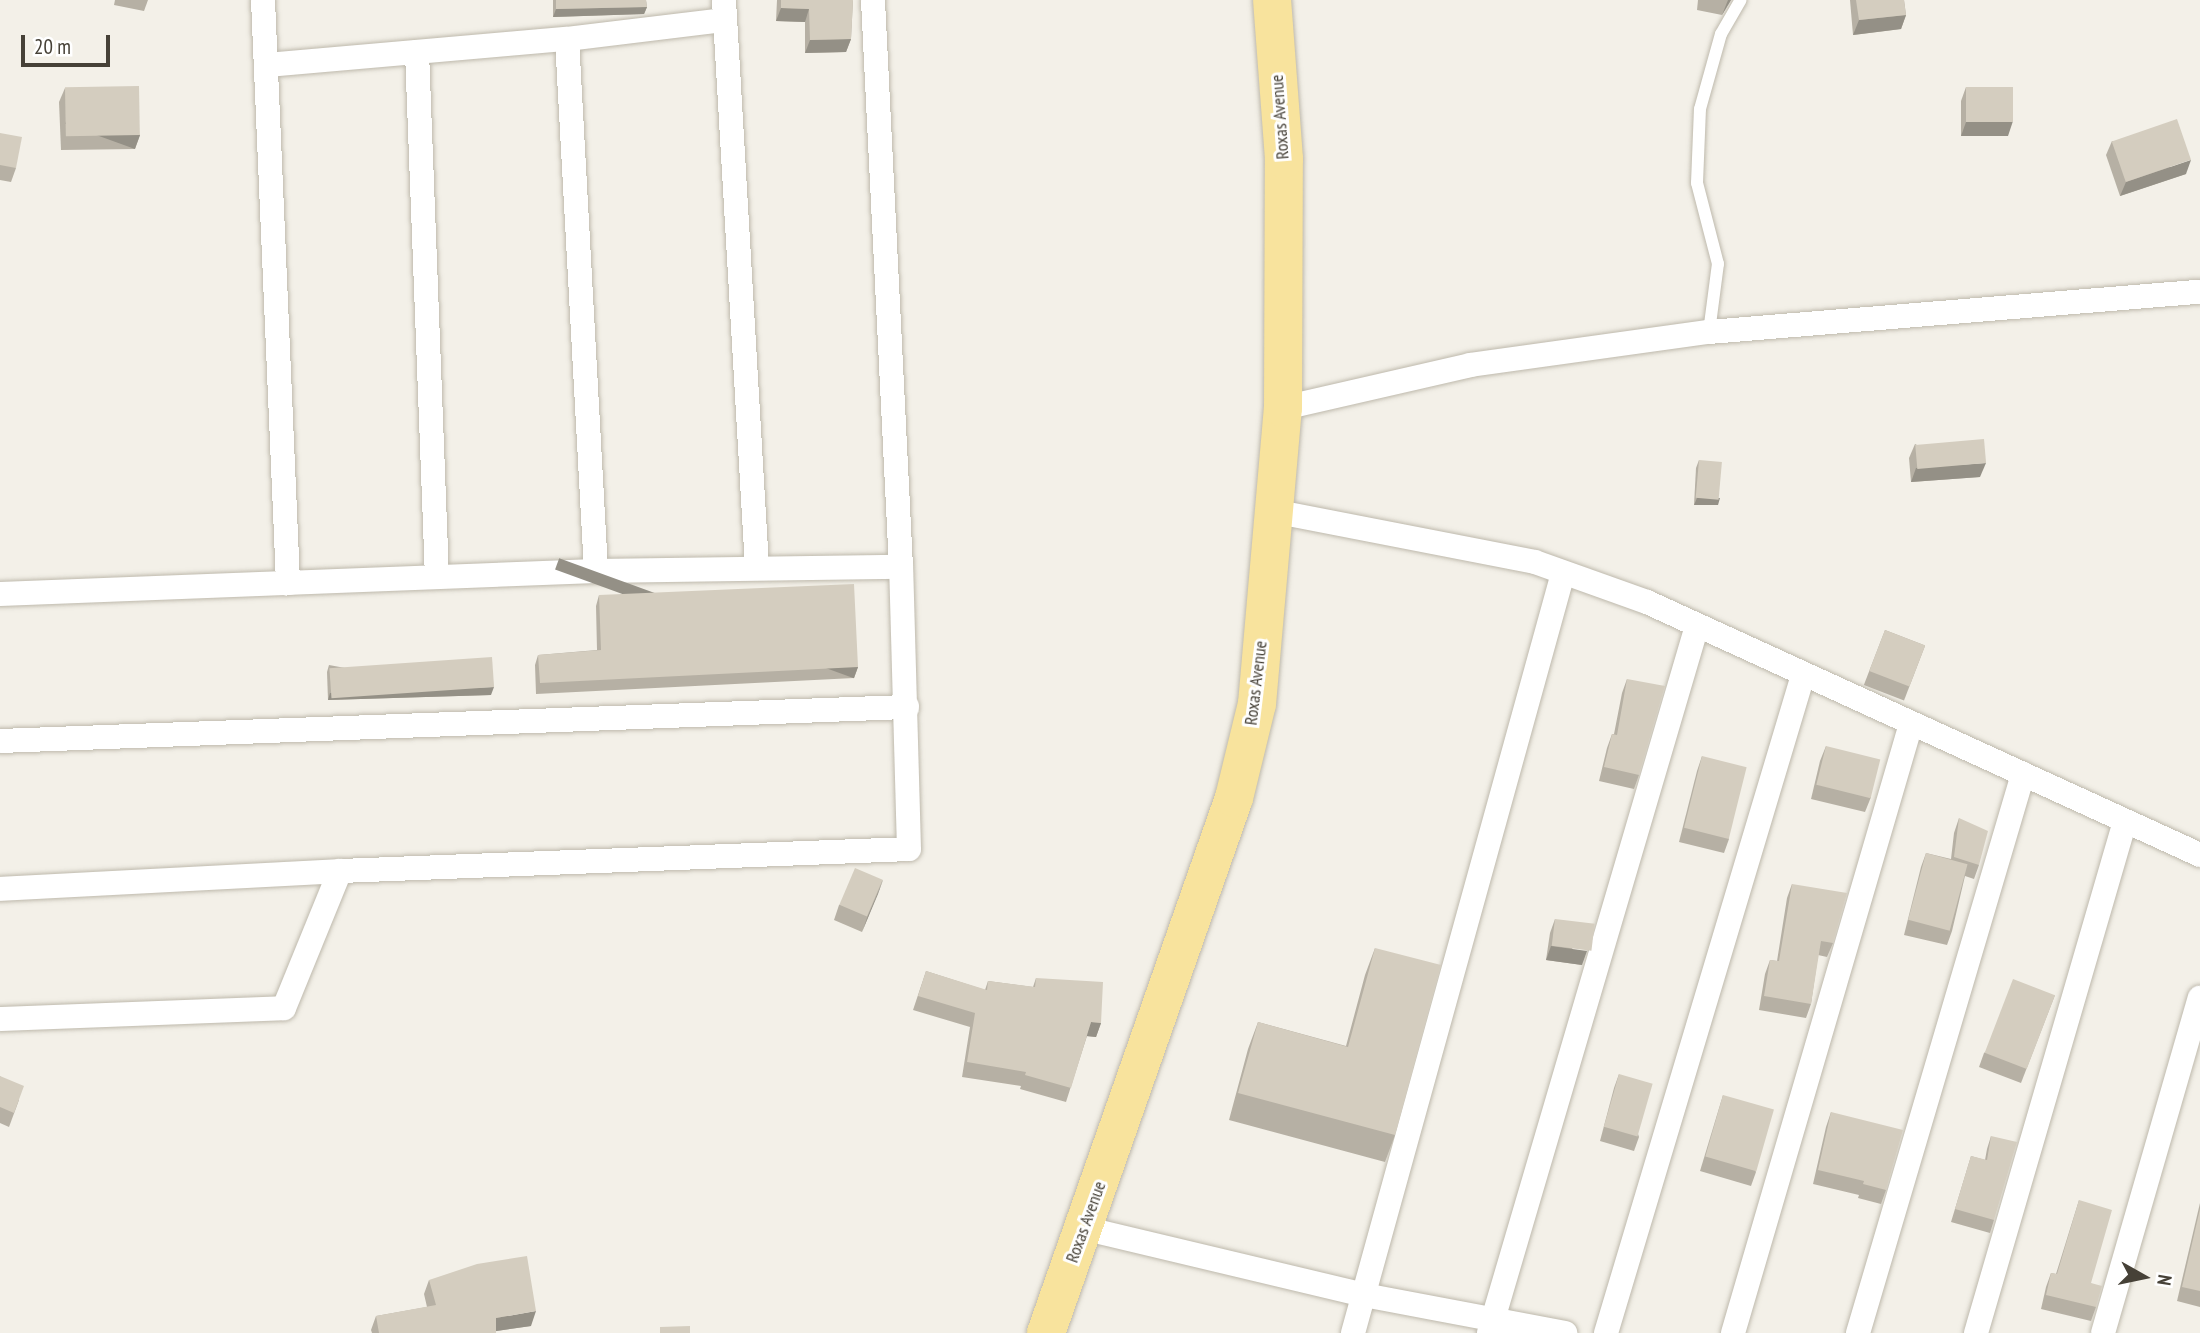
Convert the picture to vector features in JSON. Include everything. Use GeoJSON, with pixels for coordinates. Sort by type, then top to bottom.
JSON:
{"type":"FeatureCollection","features":[{"type":"Feature","properties":{"kind":"main road","name":"Roxas Avenue"},"geometry":{"type":"LineString","coordinates":[[1046,1333],[1234,798],[1257,704],[1283,408],[1284,159],[1272,0]]}},
{"type":"Feature","properties":{"kind":"street"},"geometry":{"type":"LineString","coordinates":[[263,0],[288,583]]}},
{"type":"Feature","properties":{"kind":"street"},"geometry":{"type":"LineString","coordinates":[[0,889],[340,870],[909,849],[907,707],[873,0]]}},
{"type":"Feature","properties":{"kind":"street"},"geometry":{"type":"LineString","coordinates":[[267,65],[567,39],[725,10],[757,567]]}},
{"type":"Feature","properties":{"kind":"street"},"geometry":{"type":"LineString","coordinates":[[567,39],[596,571]]}},
{"type":"Feature","properties":{"kind":"street"},"geometry":{"type":"LineString","coordinates":[[417,52],[437,578]]}},
{"type":"Feature","properties":{"kind":"street"},"geometry":{"type":"LineString","coordinates":[[1283,408],[1470,365],[1709,332],[2200,292]]}},
{"type":"Feature","properties":{"kind":"street"},"geometry":{"type":"LineString","coordinates":[[1273,511],[1535,562],[1647,602],[2200,855]]}},
{"type":"Feature","properties":{"kind":"street"},"geometry":{"type":"LineString","coordinates":[[0,594],[596,571],[901,567]]}},
{"type":"Feature","properties":{"kind":"street"},"geometry":{"type":"LineString","coordinates":[[1353,1333],[1563,573]]}},
{"type":"Feature","properties":{"kind":"street"},"geometry":{"type":"LineString","coordinates":[[1491,1325],[1697,626]]}},
{"type":"Feature","properties":{"kind":"street"},"geometry":{"type":"LineString","coordinates":[[1606,1333],[1804,675]]}},
{"type":"Feature","properties":{"kind":"street"},"geometry":{"type":"LineString","coordinates":[[0,741],[907,707]]}},
{"type":"Feature","properties":{"kind":"street"},"geometry":{"type":"LineString","coordinates":[[1733,1333],[1911,724]]}},
{"type":"Feature","properties":{"kind":"street"},"geometry":{"type":"LineString","coordinates":[[1858,1333],[2023,774]]}},
{"type":"Feature","properties":{"kind":"street"},"geometry":{"type":"LineString","coordinates":[[1976,1333],[2125,821]]}},
{"type":"Feature","properties":{"kind":"street"},"geometry":{"type":"LineString","coordinates":[[0,1019],[284,1008],[340,870]]}},
{"type":"Feature","properties":{"kind":"street"},"geometry":{"type":"LineString","coordinates":[[2103,1333],[2200,998]]}},
{"type":"Feature","properties":{"kind":"street"},"geometry":{"type":"LineString","coordinates":[[1083,1228],[1491,1325],[1565,1333]]}},
{"type":"Feature","properties":{"kind":"lane"},"geometry":{"type":"LineString","coordinates":[[1709,332],[1718,264],[1697,183],[1699,109],[1721,34],[1741,0]]}},
{"type":"Feature","properties":{"kind":"building"},"geometry":{"type":"Polygon","coordinates":[[[556,0],[646,0],[647,7],[556,9],[556,0]]]}},
{"type":"Feature","properties":{"kind":"building"},"geometry":{"type":"Polygon","coordinates":[[[781,0],[853,0],[851,39],[810,40],[809,9],[781,8],[781,0]]]}},
{"type":"Feature","properties":{"kind":"building"},"geometry":{"type":"Polygon","coordinates":[[[1856,0],[1904,0],[1906,15],[1859,20],[1856,0]]]}},
{"type":"Feature","properties":{"kind":"building"},"geometry":{"type":"Polygon","coordinates":[[[139,86],[140,135],[66,136],[65,87],[139,86]]]}},
{"type":"Feature","properties":{"kind":"building"},"geometry":{"type":"Polygon","coordinates":[[[1966,87],[2013,87],[2013,122],[1966,122],[1966,87]]]}},
{"type":"Feature","properties":{"kind":"building"},"geometry":{"type":"Polygon","coordinates":[[[2177,119],[2191,160],[2126,182],[2112,141],[2177,119]]]}},
{"type":"Feature","properties":{"kind":"building"},"geometry":{"type":"Polygon","coordinates":[[[0,133],[22,137],[16,168],[0,165],[0,133]]]}},
{"type":"Feature","properties":{"kind":"building"},"geometry":{"type":"Polygon","coordinates":[[[1984,439],[1986,463],[1917,469],[1915,445],[1984,439]]]}},
{"type":"Feature","properties":{"kind":"building"},"geometry":{"type":"Polygon","coordinates":[[[1699,460],[1722,462],[1719,500],[1696,498],[1699,460]]]}},
{"type":"Feature","properties":{"kind":"building"},"geometry":{"type":"Polygon","coordinates":[[[854,584],[858,667],[540,683],[538,655],[601,650],[599,595],[854,584]]]}},
{"type":"Feature","properties":{"kind":"building"},"geometry":{"type":"Polygon","coordinates":[[[1885,630],[1925,645],[1909,686],[1869,671],[1885,630]]]}},
{"type":"Feature","properties":{"kind":"building"},"geometry":{"type":"Polygon","coordinates":[[[492,657],[494,687],[331,698],[329,668],[492,657]]]}},
{"type":"Feature","properties":{"kind":"building"},"geometry":{"type":"Polygon","coordinates":[[[1627,679],[1665,686],[1639,775],[1604,767],[1612,734],[1617,735],[1627,679]]]}},
{"type":"Feature","properties":{"kind":"building"},"geometry":{"type":"Polygon","coordinates":[[[1826,746],[1880,760],[1871,798],[1816,785],[1826,746]]]}},
{"type":"Feature","properties":{"kind":"building"},"geometry":{"type":"Polygon","coordinates":[[[1702,756],[1747,767],[1729,839],[1684,828],[1702,756]]]}},
{"type":"Feature","properties":{"kind":"building"},"geometry":{"type":"Polygon","coordinates":[[[1959,818],[1988,831],[1979,865],[1954,857],[1959,818]]]}},
{"type":"Feature","properties":{"kind":"building"},"geometry":{"type":"Polygon","coordinates":[[[1926,853],[1968,864],[1950,931],[1908,920],[1926,853]]]}},
{"type":"Feature","properties":{"kind":"building"},"geometry":{"type":"Polygon","coordinates":[[[855,868],[883,880],[867,917],[839,905],[855,868]]]}},
{"type":"Feature","properties":{"kind":"building"},"geometry":{"type":"Polygon","coordinates":[[[1792,884],[1847,893],[1833,943],[1821,941],[1811,1004],[1764,996],[1770,960],[1779,961],[1792,884]]]}},
{"type":"Feature","properties":{"kind":"building"},"geometry":{"type":"Polygon","coordinates":[[[1555,919],[1595,924],[1591,951],[1552,946],[1555,919]]]}},
{"type":"Feature","properties":{"kind":"building"},"geometry":{"type":"Polygon","coordinates":[[[1375,948],[1441,965],[1395,1135],[1238,1093],[1258,1022],[1348,1047],[1375,948]]]}},
{"type":"Feature","properties":{"kind":"building"},"geometry":{"type":"Polygon","coordinates":[[[926,971],[987,990],[988,981],[1035,987],[1036,978],[1103,982],[1101,1023],[1091,1022],[1071,1088],[1025,1075],[1026,1072],[967,1062],[975,1013],[918,996],[926,971]]]}},
{"type":"Feature","properties":{"kind":"building"},"geometry":{"type":"Polygon","coordinates":[[[2013,979],[2055,995],[2027,1069],[1985,1053],[2013,979]]]}},
{"type":"Feature","properties":{"kind":"building"},"geometry":{"type":"Polygon","coordinates":[[[1619,1074],[1653,1084],[1637,1137],[1604,1127],[1619,1074]]]}},
{"type":"Feature","properties":{"kind":"building"},"geometry":{"type":"Polygon","coordinates":[[[0,1076],[24,1086],[14,1113],[0,1107],[0,1076]]]}},
{"type":"Feature","properties":{"kind":"building"},"geometry":{"type":"Polygon","coordinates":[[[1723,1095],[1774,1110],[1756,1171],[1705,1157],[1723,1095]]]}},
{"type":"Feature","properties":{"kind":"building"},"geometry":{"type":"Polygon","coordinates":[[[1831,1112],[1903,1130],[1886,1190],[1863,1184],[1864,1181],[1818,1170],[1831,1112]]]}},
{"type":"Feature","properties":{"kind":"building"},"geometry":{"type":"Polygon","coordinates":[[[1991,1136],[2017,1142],[1994,1220],[1955,1209],[1971,1156],[1987,1160],[1991,1136]]]}},
{"type":"Feature","properties":{"kind":"building"},"geometry":{"type":"Polygon","coordinates":[[[2079,1200],[2112,1210],[2091,1283],[2102,1286],[2096,1307],[2046,1295],[2051,1273],[2057,1274],[2079,1200]]]}},
{"type":"Feature","properties":{"kind":"building"},"geometry":{"type":"Polygon","coordinates":[[[2200,1209],[2200,1291],[2182,1287],[2200,1209]]]}},
{"type":"Feature","properties":{"kind":"building"},"geometry":{"type":"Polygon","coordinates":[[[527,1256],[536,1311],[496,1318],[496,1333],[379,1333],[376,1316],[436,1305],[429,1280],[477,1264],[527,1256]]]}},
{"type":"Feature","properties":{"kind":"building"},"geometry":{"type":"Polygon","coordinates":[[[690,1326],[690,1333],[660,1333],[660,1327],[690,1326]]]}}]}
